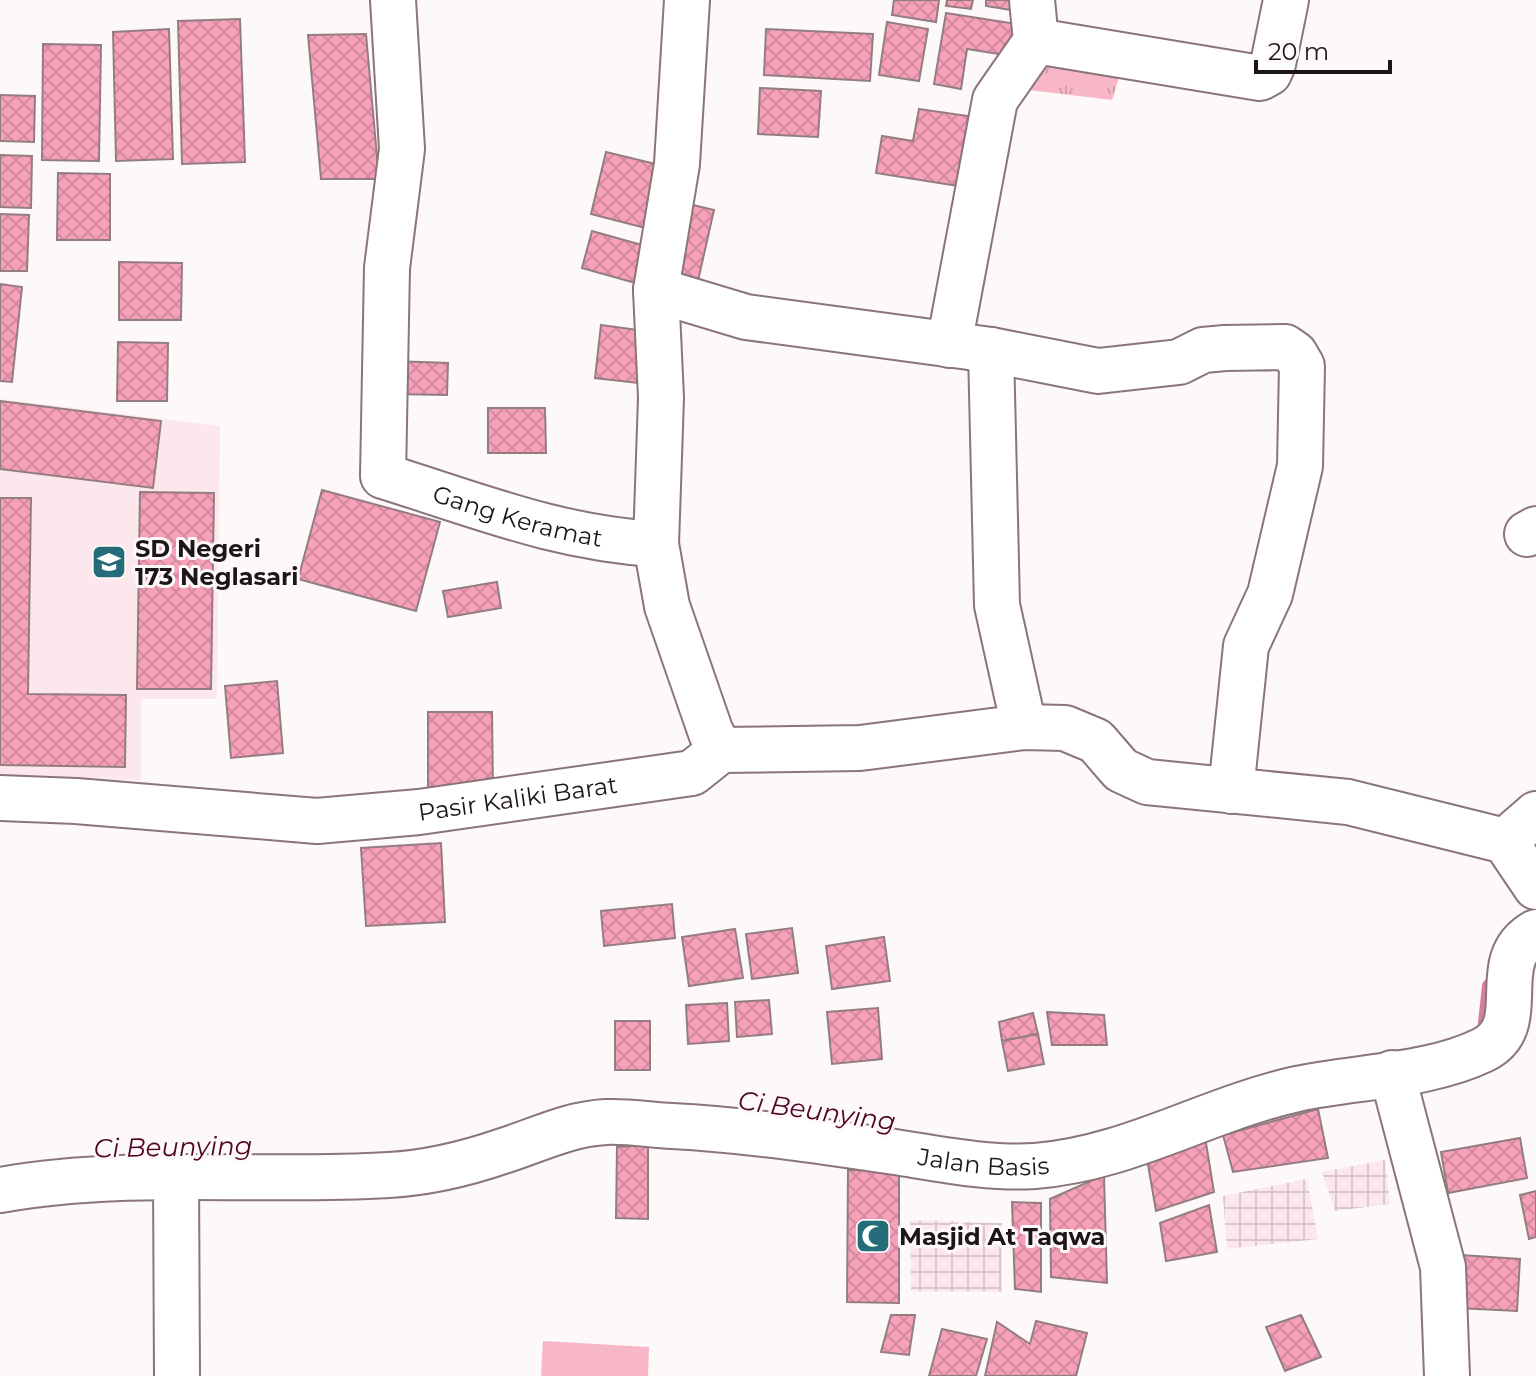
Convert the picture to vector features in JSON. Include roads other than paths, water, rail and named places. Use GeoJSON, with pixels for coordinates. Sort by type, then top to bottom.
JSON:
{"type":"FeatureCollection","features":[{"type":"Feature","properties":{"kind":"street","name":"Gang Keramat"},"geometry":{"type":"LineString","coordinates":[[393,0],[402,149],[387,268],[383,476],[530,525],[618,542],[656,544]]}},
{"type":"Feature","properties":{"kind":"street"},"geometry":{"type":"LineString","coordinates":[[687,0],[677,164],[656,290],[661,398],[656,544],[667,606],[711,733],[721,750],[860,748],[1024,727],[1065,728],[1096,741],[1121,770],[1147,782],[1348,802],[1520,828],[1536,887]]}},
{"type":"Feature","properties":{"kind":"street"},"geometry":{"type":"LineString","coordinates":[[1024,727],[997,605],[970,348],[995,100],[1034,20],[1260,78],[1269,73],[1273,64],[1286,0]]}},
{"type":"Feature","properties":{"kind":"street"},"geometry":{"type":"LineString","coordinates":[[656,290],[746,317],[970,348],[1098,371],[1179,362],[1203,350],[1285,347],[1295,354],[1302,366],[1300,466],[1270,594],[1246,646],[1231,791]]}},
{"type":"Feature","properties":{"kind":"street","name":"Pasir Kaliki Barat"},"geometry":{"type":"LineString","coordinates":[[0,798],[76,801],[317,821],[419,812],[692,773],[721,750]]}},
{"type":"Feature","properties":{"kind":"street","name":"Jalan Basis"},"geometry":{"type":"LineString","coordinates":[[0,1190],[36,1184],[176,1175],[393,1175],[503,1151],[561,1128],[607,1122],[710,1128],[957,1162],[1030,1166],[1085,1160],[1202,1121],[1240,1104],[1283,1093],[1452,1062],[1489,1048],[1509,1021],[1512,955],[1519,941],[1536,932]]}},
{"type":"Feature","properties":{"kind":"street"},"geometry":{"type":"LineString","coordinates":[[1392,1073],[1443,1267],[1447,1376]]}},
{"type":"Feature","properties":{"kind":"street"},"geometry":{"type":"LineString","coordinates":[[176,1175],[177,1376]]}},
{"type":"Feature","properties":{"kind":"waterway","name":"Ci Beunying"},"geometry":{"type":"LineString","coordinates":[[1484,1032],[1489,986]]}},
{"type":"Feature","properties":{"kind":"place","name":"SD Negeri 173 Neglasari"},"geometry":{"type":"Point","coordinates":[109,562]}},
{"type":"Feature","properties":{"kind":"place","name":"Masjid At Taqwa"},"geometry":{"type":"Point","coordinates":[873,1236]}}]}
